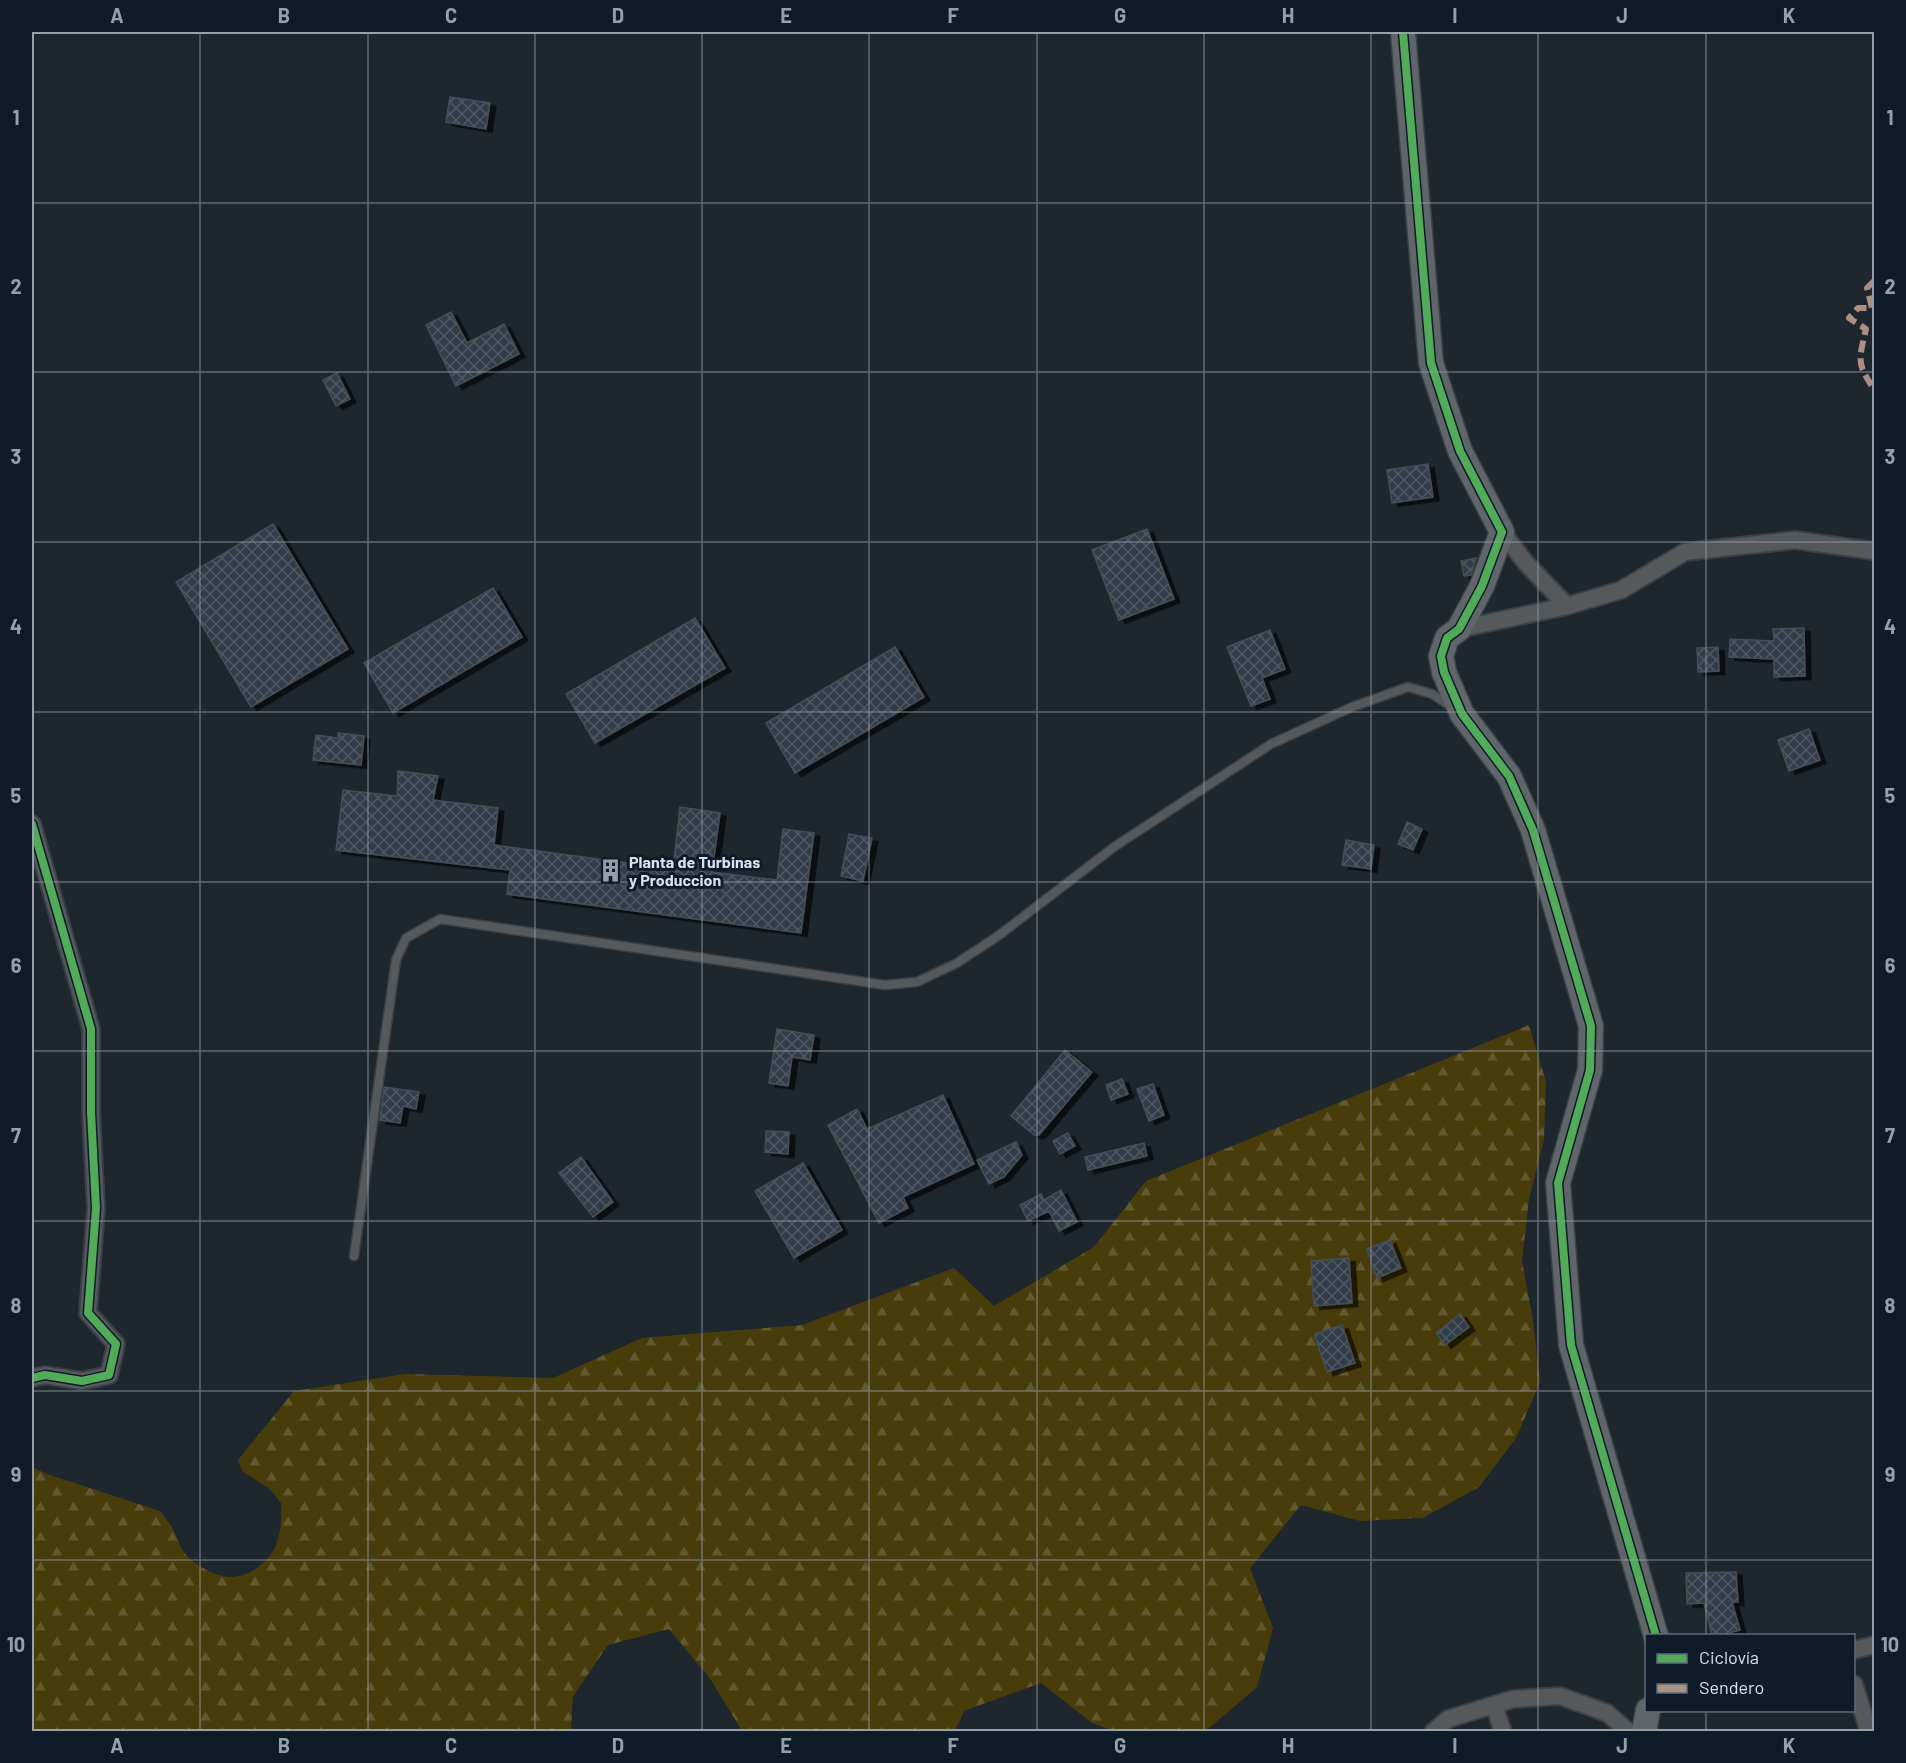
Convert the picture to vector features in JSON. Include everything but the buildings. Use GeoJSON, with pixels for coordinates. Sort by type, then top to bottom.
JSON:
{"type":"FeatureCollection","features":[{"type":"Feature","properties":{"kind":"street"},"geometry":{"type":"LineString","coordinates":[[1403,32],[1431,363],[1460,451],[1502,532],[1525,562],[1567,606]]}},
{"type":"Feature","properties":{"kind":"street"},"geometry":{"type":"LineString","coordinates":[[1502,532],[1482,586],[1459,629],[1447,639],[1441,656],[1444,672],[1462,714],[1509,776],[1533,830],[1591,1026],[1590,1070],[1558,1183],[1571,1344],[1656,1634]]}},
{"type":"Feature","properties":{"kind":"street"},"geometry":{"type":"LineString","coordinates":[[1459,629],[1567,606],[1622,590],[1685,552],[1794,540],[1875,550]]}},
{"type":"Feature","properties":{"kind":"street"},"geometry":{"type":"LineString","coordinates":[[32,824],[91,1029],[91,1112],[96,1208],[88,1313],[116,1344],[109,1375],[82,1381],[45,1375],[32,1378]]}},
{"type":"Feature","properties":{"kind":"street"},"geometry":{"type":"LineString","coordinates":[[1855,1650],[1875,1645]]}},
{"type":"Feature","properties":{"kind":"street"},"geometry":{"type":"LineString","coordinates":[[1855,1687],[1869,1731]]}},
{"type":"Feature","properties":{"kind":"street"},"geometry":{"type":"LineString","coordinates":[[1433,1731],[1448,1719],[1513,1699],[1560,1696],[1607,1713],[1629,1731]]}},
{"type":"Feature","properties":{"kind":"street"},"geometry":{"type":"LineString","coordinates":[[1494,1705],[1503,1731]]}},
{"type":"Feature","properties":{"kind":"street"},"geometry":{"type":"LineString","coordinates":[[1644,1731],[1648,1712]]}},
{"type":"Feature","properties":{"kind":"lane"},"geometry":{"type":"LineString","coordinates":[[354,1256],[396,960],[405,938],[440,919],[885,985],[917,982],[965,958],[998,936],[1114,848],[1271,744],[1352,707],[1408,687],[1432,694],[1462,714]]}},
{"type":"Feature","properties":{"kind":"green space"},"geometry":{"type":"Polygon","coordinates":[[[1529,1025],[1546,1082],[1544,1140],[1529,1199],[1522,1261],[1533,1320],[1540,1382],[1516,1438],[1479,1487],[1423,1518],[1360,1521],[1301,1505],[1250,1568],[1273,1628],[1257,1687],[1209,1728],[1196,1732],[1115,1731],[1092,1723],[1041,1683],[964,1711],[955,1731],[742,1731],[711,1680],[669,1629],[608,1645],[573,1696],[571,1731],[32,1732],[32,1467],[160,1511],[189,1558],[203,1568],[225,1577],[247,1574],[268,1558],[277,1543],[281,1503],[270,1489],[242,1471],[238,1460],[294,1391],[405,1374],[553,1378],[642,1338],[802,1325],[954,1268],[994,1306],[1094,1247],[1146,1181],[1529,1025]]]}},
{"type":"Feature","properties":{"kind":"marked path"},"geometry":{"type":"LineString","coordinates":[[1874,281],[1867,288],[1872,308],[1858,308],[1849,318],[1866,329],[1861,361],[1864,373],[1874,389]]}},
{"type":"Feature","properties":{"kind":"cycle path"},"geometry":{"type":"LineString","coordinates":[[1403,32],[1431,363],[1460,451],[1502,532],[1482,586],[1459,629],[1447,638],[1441,656],[1444,672],[1462,714],[1509,776],[1533,830],[1591,1026],[1590,1070],[1558,1183],[1571,1345],[1655,1634]]}},
{"type":"Feature","properties":{"kind":"cycle path"},"geometry":{"type":"LineString","coordinates":[[32,824],[91,1029],[91,1112],[96,1208],[88,1313],[116,1344],[109,1375],[82,1381],[45,1375],[32,1378]]}},
{"type":"Feature","properties":{"kind":"place","name":"Planta de Turbinas y Produccion"},"geometry":{"type":"Point","coordinates":[611,870]}}]}
